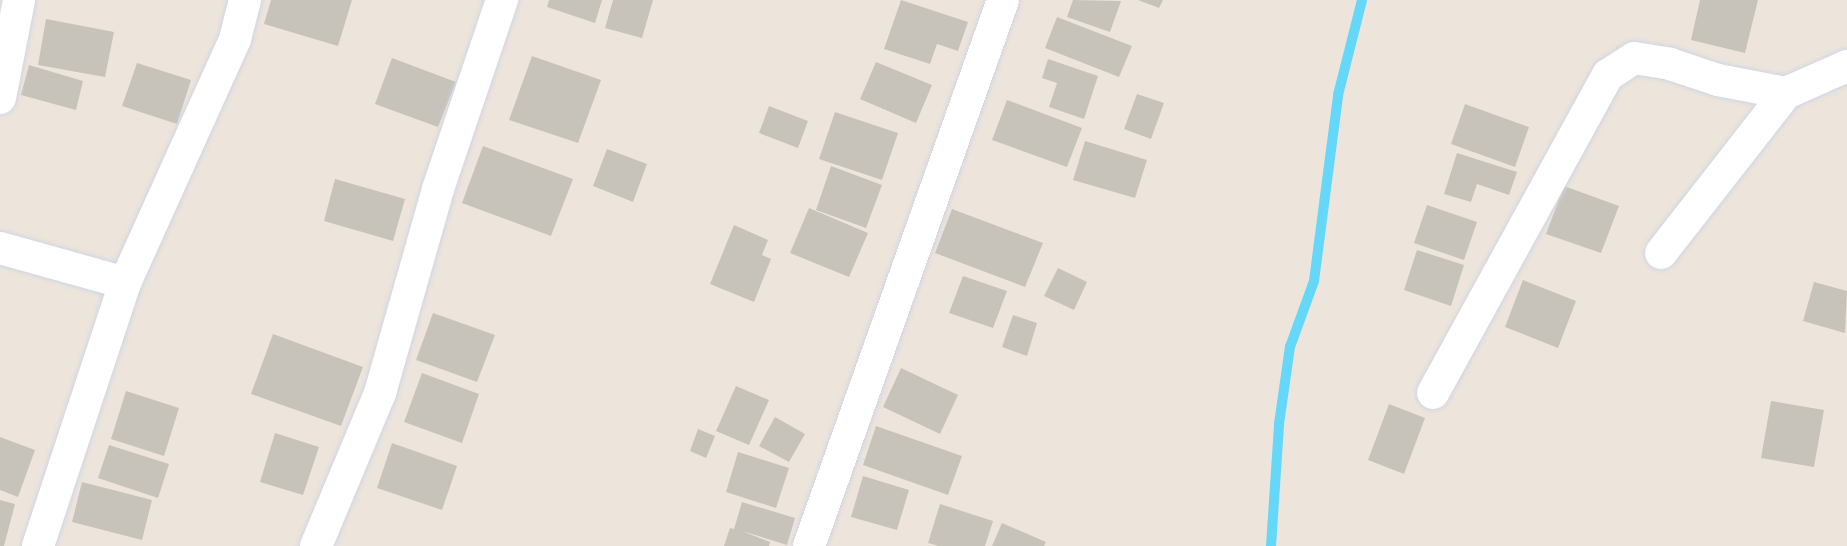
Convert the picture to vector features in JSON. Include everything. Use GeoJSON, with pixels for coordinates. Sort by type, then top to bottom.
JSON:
{"type":"FeatureCollection","features":[{"type":"Feature","properties":{"kind":"street"},"geometry":{"type":"LineString","coordinates":[[0,98],[19,0]]}},
{"type":"Feature","properties":{"kind":"street"},"geometry":{"type":"LineString","coordinates":[[38,546],[125,283],[235,39],[245,0]]}},
{"type":"Feature","properties":{"kind":"street"},"geometry":{"type":"LineString","coordinates":[[316,546],[380,393],[438,189],[502,0]]}},
{"type":"Feature","properties":{"kind":"street"},"geometry":{"type":"LineString","coordinates":[[808,546],[1003,0]]}},
{"type":"Feature","properties":{"kind":"street"},"geometry":{"type":"LineString","coordinates":[[1433,393],[1608,75],[1634,58],[1670,64],[1718,80],[1786,93]]}},
{"type":"Feature","properties":{"kind":"street"},"geometry":{"type":"LineString","coordinates":[[1661,253],[1786,93],[1847,66]]}},
{"type":"Feature","properties":{"kind":"street"},"geometry":{"type":"LineString","coordinates":[[0,248],[125,283]]}},
{"type":"Feature","properties":{"kind":"building"},"geometry":{"type":"Polygon","coordinates":[[[271,0],[352,0],[338,46],[264,24],[271,0]]]}},
{"type":"Feature","properties":{"kind":"building"},"geometry":{"type":"Polygon","coordinates":[[[549,0],[602,0],[595,23],[547,7],[549,0]]]}},
{"type":"Feature","properties":{"kind":"building"},"geometry":{"type":"Polygon","coordinates":[[[613,0],[653,0],[642,38],[605,28],[613,0]]]}},
{"type":"Feature","properties":{"kind":"building"},"geometry":{"type":"Polygon","coordinates":[[[901,0],[968,22],[958,51],[937,44],[930,64],[884,49],[901,0]]]}},
{"type":"Feature","properties":{"kind":"building"},"geometry":{"type":"Polygon","coordinates":[[[1073,0],[1121,1],[1110,32],[1067,17],[1073,0]]]}},
{"type":"Feature","properties":{"kind":"building"},"geometry":{"type":"Polygon","coordinates":[[[1138,0],[1163,0],[1159,8],[1138,0]]]}},
{"type":"Feature","properties":{"kind":"building"},"geometry":{"type":"Polygon","coordinates":[[[1700,0],[1758,0],[1745,53],[1691,40],[1700,0]]]}},
{"type":"Feature","properties":{"kind":"building"},"geometry":{"type":"Polygon","coordinates":[[[1057,17],[1132,46],[1119,77],[1045,48],[1057,17]]]}},
{"type":"Feature","properties":{"kind":"building"},"geometry":{"type":"Polygon","coordinates":[[[46,19],[114,32],[105,77],[38,65],[46,19]]]}},
{"type":"Feature","properties":{"kind":"building"},"geometry":{"type":"Polygon","coordinates":[[[532,56],[601,80],[578,143],[509,120],[532,56]]]}},
{"type":"Feature","properties":{"kind":"building"},"geometry":{"type":"Polygon","coordinates":[[[392,58],[456,82],[438,127],[375,104],[392,58]]]}},
{"type":"Feature","properties":{"kind":"building"},"geometry":{"type":"Polygon","coordinates":[[[1048,59],[1098,76],[1084,119],[1049,107],[1057,83],[1042,78],[1048,59]]]}},
{"type":"Feature","properties":{"kind":"building"},"geometry":{"type":"Polygon","coordinates":[[[876,62],[932,85],[916,123],[860,99],[876,62]]]}},
{"type":"Feature","properties":{"kind":"building"},"geometry":{"type":"Polygon","coordinates":[[[137,63],[191,80],[177,124],[122,106],[137,63]]]}},
{"type":"Feature","properties":{"kind":"building"},"geometry":{"type":"Polygon","coordinates":[[[29,65],[83,81],[76,110],[21,95],[29,65]]]}},
{"type":"Feature","properties":{"kind":"building"},"geometry":{"type":"Polygon","coordinates":[[[1137,94],[1164,103],[1151,139],[1124,129],[1137,94]]]}},
{"type":"Feature","properties":{"kind":"building"},"geometry":{"type":"Polygon","coordinates":[[[1007,100],[1082,128],[1067,167],[992,140],[1007,100]]]}},
{"type":"Feature","properties":{"kind":"building"},"geometry":{"type":"Polygon","coordinates":[[[1465,104],[1529,127],[1515,167],[1451,144],[1465,104]]]}},
{"type":"Feature","properties":{"kind":"building"},"geometry":{"type":"Polygon","coordinates":[[[769,106],[808,121],[798,148],[759,133],[769,106]]]}},
{"type":"Feature","properties":{"kind":"building"},"geometry":{"type":"Polygon","coordinates":[[[835,112],[898,133],[882,180],[819,159],[835,112]]]}},
{"type":"Feature","properties":{"kind":"building"},"geometry":{"type":"Polygon","coordinates":[[[1085,141],[1147,160],[1135,198],[1073,180],[1085,141]]]}},
{"type":"Feature","properties":{"kind":"building"},"geometry":{"type":"Polygon","coordinates":[[[483,146],[573,179],[551,236],[462,203],[483,146]]]}},
{"type":"Feature","properties":{"kind":"building"},"geometry":{"type":"Polygon","coordinates":[[[607,149],[647,164],[633,202],[593,186],[607,149]]]}},
{"type":"Feature","properties":{"kind":"building"},"geometry":{"type":"Polygon","coordinates":[[[1457,153],[1517,172],[1509,195],[1477,184],[1471,202],[1444,194],[1457,153]]]}},
{"type":"Feature","properties":{"kind":"building"},"geometry":{"type":"Polygon","coordinates":[[[831,166],[882,185],[866,228],[816,210],[831,166]]]}},
{"type":"Feature","properties":{"kind":"building"},"geometry":{"type":"Polygon","coordinates":[[[335,179],[405,199],[393,241],[324,221],[335,179]]]}},
{"type":"Feature","properties":{"kind":"building"},"geometry":{"type":"Polygon","coordinates":[[[1564,186],[1619,206],[1601,253],[1546,234],[1564,186]]]}},
{"type":"Feature","properties":{"kind":"building"},"geometry":{"type":"Polygon","coordinates":[[[1427,205],[1477,222],[1464,260],[1414,243],[1427,205]]]}},
{"type":"Feature","properties":{"kind":"building"},"geometry":{"type":"Polygon","coordinates":[[[809,208],[868,233],[849,277],[790,253],[809,208]]]}},
{"type":"Feature","properties":{"kind":"building"},"geometry":{"type":"Polygon","coordinates":[[[952,209],[1043,243],[1025,287],[935,253],[952,209]]]}},
{"type":"Feature","properties":{"kind":"building"},"geometry":{"type":"Polygon","coordinates":[[[734,225],[768,240],[762,255],[771,259],[754,302],[710,284],[734,225]]]}},
{"type":"Feature","properties":{"kind":"building"},"geometry":{"type":"Polygon","coordinates":[[[1417,250],[1464,265],[1451,306],[1404,290],[1417,250]]]}},
{"type":"Feature","properties":{"kind":"building"},"geometry":{"type":"Polygon","coordinates":[[[1058,268],[1087,282],[1074,310],[1044,296],[1058,268]]]}},
{"type":"Feature","properties":{"kind":"building"},"geometry":{"type":"Polygon","coordinates":[[[963,276],[1007,291],[993,328],[949,313],[963,276]]]}},
{"type":"Feature","properties":{"kind":"building"},"geometry":{"type":"Polygon","coordinates":[[[1523,280],[1576,301],[1558,348],[1505,327],[1523,280]]]}},
{"type":"Feature","properties":{"kind":"building"},"geometry":{"type":"Polygon","coordinates":[[[1814,282],[1847,291],[1845,333],[1803,321],[1814,282]]]}},
{"type":"Feature","properties":{"kind":"building"},"geometry":{"type":"Polygon","coordinates":[[[433,313],[495,335],[477,382],[416,360],[433,313]]]}},
{"type":"Feature","properties":{"kind":"building"},"geometry":{"type":"Polygon","coordinates":[[[1013,315],[1037,323],[1027,356],[1002,347],[1013,315]]]}},
{"type":"Feature","properties":{"kind":"building"},"geometry":{"type":"Polygon","coordinates":[[[273,334],[363,367],[341,426],[251,394],[273,334]]]}},
{"type":"Feature","properties":{"kind":"building"},"geometry":{"type":"Polygon","coordinates":[[[901,368],[958,395],[940,434],[883,407],[901,368]]]}},
{"type":"Feature","properties":{"kind":"building"},"geometry":{"type":"Polygon","coordinates":[[[422,373],[479,394],[462,443],[404,422],[422,373]]]}},
{"type":"Feature","properties":{"kind":"building"},"geometry":{"type":"Polygon","coordinates":[[[736,386],[769,400],[749,445],[716,431],[736,386]]]}},
{"type":"Feature","properties":{"kind":"building"},"geometry":{"type":"Polygon","coordinates":[[[126,391],[179,408],[164,456],[111,439],[126,391]]]}},
{"type":"Feature","properties":{"kind":"building"},"geometry":{"type":"Polygon","coordinates":[[[1771,401],[1824,410],[1814,467],[1761,458],[1771,401]]]}},
{"type":"Feature","properties":{"kind":"building"},"geometry":{"type":"Polygon","coordinates":[[[1389,404],[1425,418],[1404,474],[1368,460],[1389,404]]]}},
{"type":"Feature","properties":{"kind":"building"},"geometry":{"type":"Polygon","coordinates":[[[775,417],[805,434],[789,462],[759,446],[775,417]]]}},
{"type":"Feature","properties":{"kind":"building"},"geometry":{"type":"Polygon","coordinates":[[[876,426],[962,456],[948,495],[863,465],[876,426]]]}},
{"type":"Feature","properties":{"kind":"building"},"geometry":{"type":"Polygon","coordinates":[[[698,429],[715,436],[706,458],[690,451],[698,429]]]}},
{"type":"Feature","properties":{"kind":"building"},"geometry":{"type":"Polygon","coordinates":[[[275,433],[319,447],[303,495],[260,482],[275,433]]]}},
{"type":"Feature","properties":{"kind":"building"},"geometry":{"type":"Polygon","coordinates":[[[0,437],[35,450],[18,497],[0,490],[0,437]]]}},
{"type":"Feature","properties":{"kind":"building"},"geometry":{"type":"Polygon","coordinates":[[[392,443],[457,466],[442,510],[377,488],[392,443]]]}},
{"type":"Feature","properties":{"kind":"building"},"geometry":{"type":"Polygon","coordinates":[[[109,445],[169,464],[158,498],[98,478],[109,445]]]}},
{"type":"Feature","properties":{"kind":"building"},"geometry":{"type":"Polygon","coordinates":[[[738,452],[789,468],[776,508],[726,492],[738,452]]]}},
{"type":"Feature","properties":{"kind":"building"},"geometry":{"type":"Polygon","coordinates":[[[863,476],[909,490],[897,530],[851,517],[863,476]]]}},
{"type":"Feature","properties":{"kind":"building"},"geometry":{"type":"Polygon","coordinates":[[[82,482],[152,500],[142,540],[72,522],[82,482]]]}},
{"type":"Feature","properties":{"kind":"building"},"geometry":{"type":"Polygon","coordinates":[[[0,500],[15,504],[4,546],[0,546],[0,500]]]}},
{"type":"Feature","properties":{"kind":"building"},"geometry":{"type":"Polygon","coordinates":[[[742,502],[795,518],[787,545],[742,531],[770,542],[769,546],[724,546],[730,528],[734,529],[742,502]]]}},
{"type":"Feature","properties":{"kind":"building"},"geometry":{"type":"Polygon","coordinates":[[[940,504],[993,521],[985,546],[939,546],[928,543],[940,504]]]}},
{"type":"Feature","properties":{"kind":"building"},"geometry":{"type":"Polygon","coordinates":[[[1002,523],[1046,542],[1044,546],[992,546],[1002,523]]]}},
{"type":"Feature","properties":{"kind":"waterway"},"geometry":{"type":"LineString","coordinates":[[1271,546],[1279,424],[1290,347],[1314,281],[1338,95],[1362,0]]}}]}
